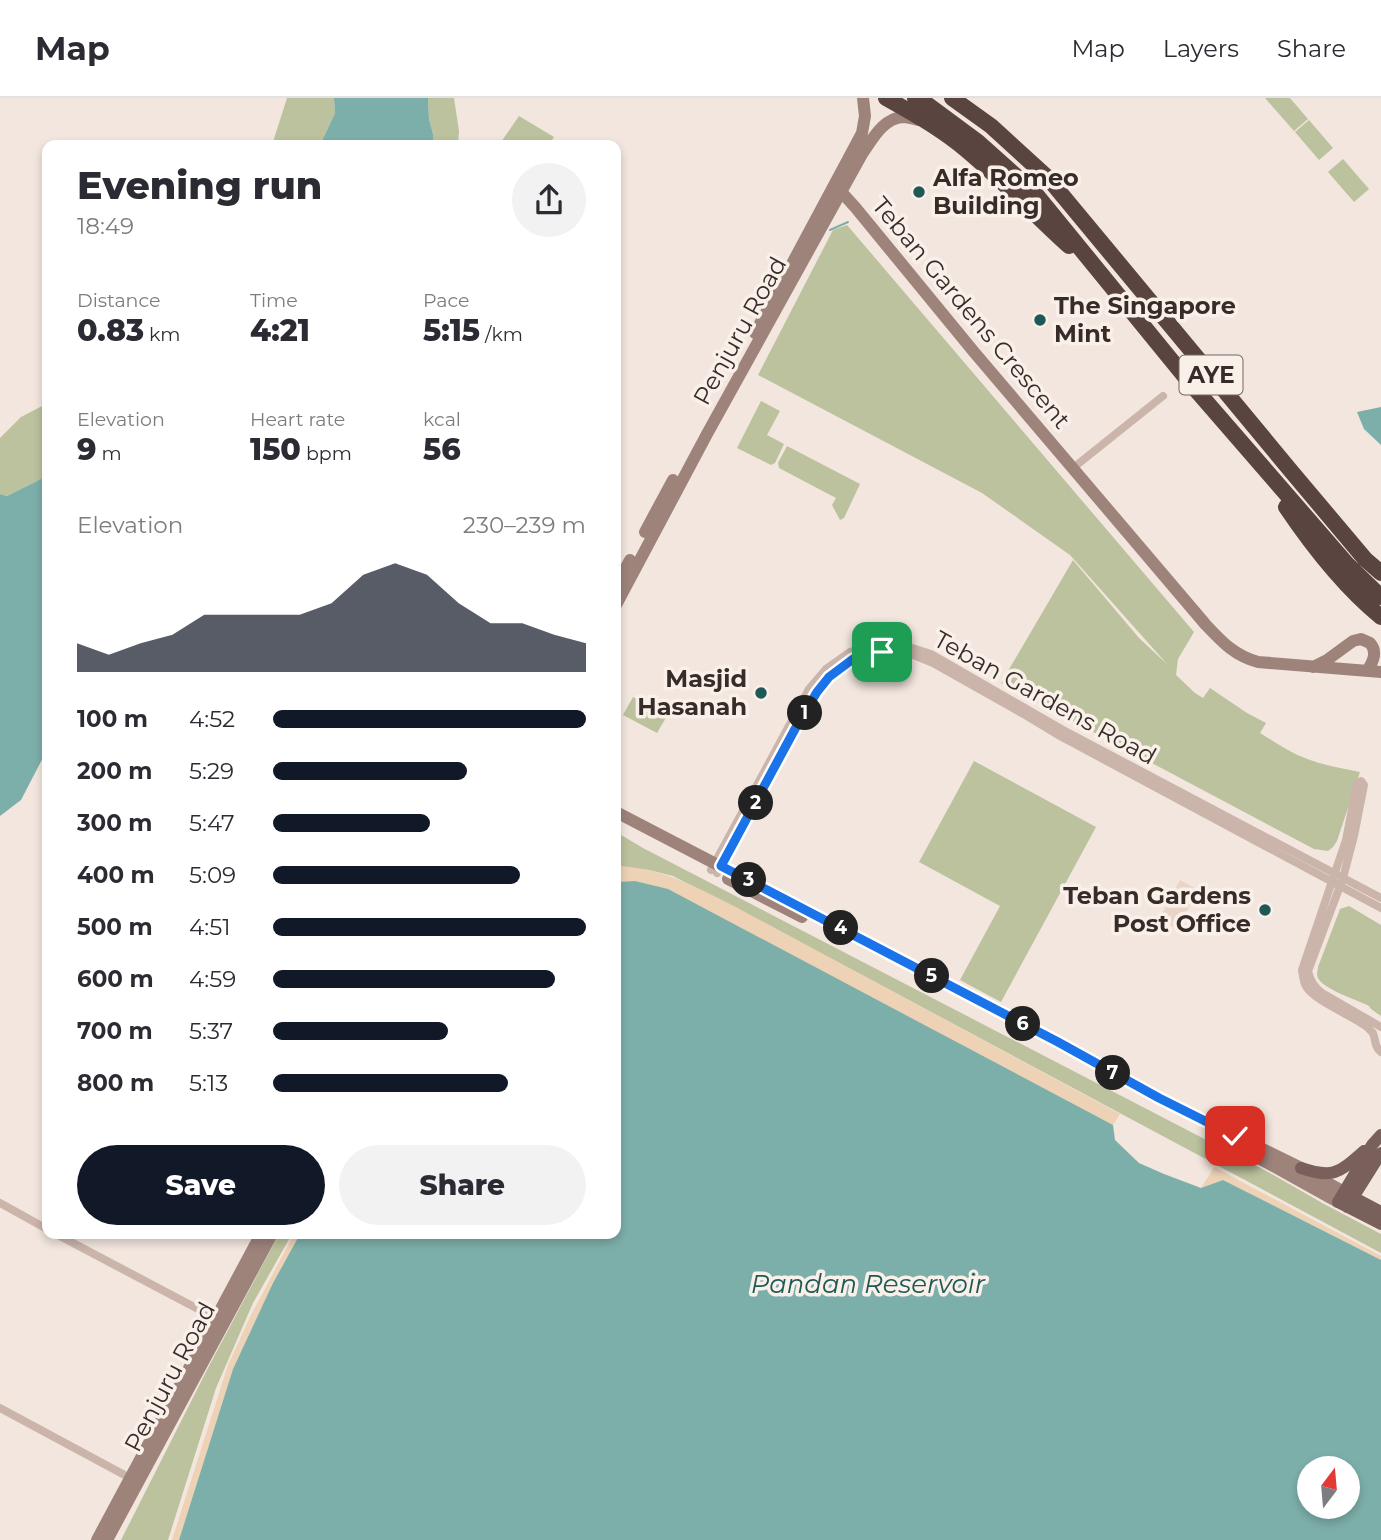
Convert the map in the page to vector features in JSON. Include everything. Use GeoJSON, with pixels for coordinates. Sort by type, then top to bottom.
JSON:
{"type":"FeatureCollection","features":[{"type":"Feature","properties":{"kind":"highway"},"geometry":{"type":"LineString","coordinates":[[886,98],[958,142],[1075,252],[1083,254]]}},
{"type":"Feature","properties":{"kind":"highway","name":"AYE"},"geometry":{"type":"LineString","coordinates":[[915,98],[978,142],[1025,185],[1061,225],[1189,383],[1347,564],[1381,597]]}},
{"type":"Feature","properties":{"kind":"highway","name":"AYE"},"geometry":{"type":"LineString","coordinates":[[952,98],[991,126],[1048,178],[1381,573]]}},
{"type":"Feature","properties":{"kind":"highway"},"geometry":{"type":"LineString","coordinates":[[1243,444],[1309,541],[1341,579],[1381,617]]}},
{"type":"Feature","properties":{"kind":"main road","name":"Penjuru Road"},"geometry":{"type":"LineString","coordinates":[[621,577],[831,211],[862,133],[866,107],[863,98]]}},
{"type":"Feature","properties":{"kind":"main road","name":"Penjuru Road"},"geometry":{"type":"LineString","coordinates":[[621,595],[692,454],[838,189],[852,174],[862,154],[884,125],[903,117],[930,123]]}},
{"type":"Feature","properties":{"kind":"main road"},"geometry":{"type":"LineString","coordinates":[[831,211],[836,208],[855,207],[852,198],[852,174]]}},
{"type":"Feature","properties":{"kind":"main road","name":"Teban Gardens Crescent"},"geometry":{"type":"LineString","coordinates":[[838,189],[1226,646],[1258,663],[1381,672]]}},
{"type":"Feature","properties":{"kind":"main road"},"geometry":{"type":"LineString","coordinates":[[1312,667],[1327,660],[1353,641],[1361,639],[1370,643],[1374,651],[1367,671]]}},
{"type":"Feature","properties":{"kind":"main road"},"geometry":{"type":"LineString","coordinates":[[621,814],[716,868],[1248,1153],[1346,1199],[1381,1212]]}},
{"type":"Feature","properties":{"kind":"main road"},"geometry":{"type":"LineString","coordinates":[[621,823],[716,868],[1039,1032],[1159,1098],[1301,1168],[1321,1175],[1331,1173],[1348,1165],[1378,1144]]}},
{"type":"Feature","properties":{"kind":"main road"},"geometry":{"type":"LineString","coordinates":[[1346,1199],[1378,1144]]}},
{"type":"Feature","properties":{"kind":"main road"},"geometry":{"type":"LineString","coordinates":[[1301,1168],[1381,1224]]}},
{"type":"Feature","properties":{"kind":"main road","name":"Penjuru Road"},"geometry":{"type":"LineString","coordinates":[[97,1540],[133,1480],[219,1320],[259,1239]]}},
{"type":"Feature","properties":{"kind":"main road","name":"Penjuru Road"},"geometry":{"type":"LineString","coordinates":[[219,1320],[269,1239]]}},
{"type":"Feature","properties":{"kind":"main road","name":"Penjuru Road"},"geometry":{"type":"LineString","coordinates":[[107,1540],[133,1480]]}},
{"type":"Feature","properties":{"kind":"street"},"geometry":{"type":"LineString","coordinates":[[1073,468],[1163,396]]}},
{"type":"Feature","properties":{"kind":"street","name":"Teban Gardens Road"},"geometry":{"type":"LineString","coordinates":[[716,868],[809,688],[826,669],[850,652],[885,644],[906,646],[931,654],[1061,733],[1337,880],[1381,908]]}},
{"type":"Feature","properties":{"kind":"street"},"geometry":{"type":"LineString","coordinates":[[1381,1027],[1315,988],[1308,971],[1337,880],[1357,783],[1361,781],[1364,785],[1356,829],[1337,880],[1303,970],[1303,980],[1306,988],[1315,996],[1367,1027],[1373,1034],[1378,1051],[1381,1052]]}},
{"type":"Feature","properties":{"kind":"street","name":"Teban Gardens Road"},"geometry":{"type":"LineString","coordinates":[[1337,880],[1381,898]]}},
{"type":"Feature","properties":{"kind":"street"},"geometry":{"type":"LineString","coordinates":[[0,1203],[42,1226]]}},
{"type":"Feature","properties":{"kind":"street"},"geometry":{"type":"LineString","coordinates":[[65,1239],[219,1320]]}},
{"type":"Feature","properties":{"kind":"street"},"geometry":{"type":"LineString","coordinates":[[0,1408],[133,1480]]}},
{"type":"Feature","properties":{"kind":"green space"},"geometry":{"type":"Polygon","coordinates":[[[287,98],[334,98],[335,113],[322,140],[274,140],[287,98]]]}},
{"type":"Feature","properties":{"kind":"green space"},"geometry":{"type":"Polygon","coordinates":[[[428,98],[454,98],[458,140],[433,140],[428,98]]]}},
{"type":"Feature","properties":{"kind":"green space"},"geometry":{"type":"Polygon","coordinates":[[[1265,98],[1290,98],[1308,119],[1294,131],[1265,98]]]}},
{"type":"Feature","properties":{"kind":"green space"},"geometry":{"type":"Polygon","coordinates":[[[519,116],[554,137],[552,140],[502,140],[519,116]]]}},
{"type":"Feature","properties":{"kind":"green space"},"geometry":{"type":"Polygon","coordinates":[[[1309,120],[1333,148],[1319,160],[1295,132],[1309,120]]]}},
{"type":"Feature","properties":{"kind":"green space"},"geometry":{"type":"Polygon","coordinates":[[[1343,159],[1369,189],[1354,202],[1328,172],[1343,159]]]}},
{"type":"Feature","properties":{"kind":"green space"},"geometry":{"type":"Polygon","coordinates":[[[847,225],[1194,632],[1178,659],[1176,675],[1203,698],[1210,688],[1266,723],[1260,733],[1293,753],[1318,763],[1360,772],[1337,841],[1328,851],[1314,849],[1001,683],[1073,560],[1139,638],[1167,664],[1070,555],[982,493],[758,375],[833,230],[847,225]]]}},
{"type":"Feature","properties":{"kind":"green space"},"geometry":{"type":"Polygon","coordinates":[[[761,401],[780,411],[767,435],[784,444],[775,463],[771,465],[737,448],[761,401]]]}},
{"type":"Feature","properties":{"kind":"green space"},"geometry":{"type":"Polygon","coordinates":[[[42,406],[42,478],[7,496],[0,494],[0,438],[21,417],[42,406]]]}},
{"type":"Feature","properties":{"kind":"green space"},"geometry":{"type":"Polygon","coordinates":[[[787,446],[860,484],[844,518],[840,520],[832,505],[836,498],[779,468],[778,463],[787,446]]]}},
{"type":"Feature","properties":{"kind":"green space"},"geometry":{"type":"Polygon","coordinates":[[[633,697],[667,716],[657,733],[623,715],[633,697]]]}},
{"type":"Feature","properties":{"kind":"green space"},"geometry":{"type":"Polygon","coordinates":[[[974,761],[1096,827],[1001,1002],[960,980],[1000,906],[919,862],[974,761]]]}},
{"type":"Feature","properties":{"kind":"green space"},"geometry":{"type":"Polygon","coordinates":[[[621,835],[1270,1173],[1381,1234],[1381,1253],[673,876],[621,867],[621,835]]]}},
{"type":"Feature","properties":{"kind":"green space"},"geometry":{"type":"Polygon","coordinates":[[[1349,906],[1381,925],[1381,1016],[1369,1006],[1327,987],[1317,976],[1340,909],[1349,906]]]}},
{"type":"Feature","properties":{"kind":"green space"},"geometry":{"type":"Polygon","coordinates":[[[276,1239],[289,1239],[253,1303],[216,1388],[168,1540],[121,1540],[276,1239]]]}},
{"type":"Feature","properties":{"kind":"sand"},"geometry":{"type":"Polygon","coordinates":[[[621,866],[649,870],[678,879],[734,906],[1120,1114],[1113,1125],[668,890],[635,881],[621,882],[621,866]]]}},
{"type":"Feature","properties":{"kind":"sand"},"geometry":{"type":"Polygon","coordinates":[[[1214,1167],[1381,1256],[1381,1260],[1223,1180],[1201,1188],[1214,1167]]]}},
{"type":"Feature","properties":{"kind":"sand"},"geometry":{"type":"Polygon","coordinates":[[[291,1239],[297,1239],[273,1283],[233,1369],[179,1540],[172,1540],[228,1365],[291,1239]]]}},
{"type":"Feature","properties":{"kind":"shaded area"},"geometry":{"type":"Polygon","coordinates":[[[1180,880],[1198,890],[1177,929],[1159,919],[1180,880]]]}},
{"type":"Feature","properties":{"kind":"water"},"geometry":{"type":"Polygon","coordinates":[[[334,98],[428,98],[433,140],[322,140],[335,113],[334,98]]]}},
{"type":"Feature","properties":{"kind":"water"},"geometry":{"type":"Polygon","coordinates":[[[1381,407],[1381,445],[1364,429],[1357,412],[1381,407]]]}},
{"type":"Feature","properties":{"kind":"water"},"geometry":{"type":"Polygon","coordinates":[[[41,479],[42,760],[21,800],[0,816],[0,494],[7,496],[41,479]]]}},
{"type":"Feature","properties":{"kind":"water","name":"Pandan Reservoir"},"geometry":{"type":"Polygon","coordinates":[[[635,881],[668,889],[1113,1125],[1115,1140],[1139,1163],[1201,1188],[1223,1180],[1381,1260],[1381,1540],[179,1540],[233,1369],[273,1283],[297,1239],[621,1239],[621,882],[635,881]]]}},
{"type":"Feature","properties":{"kind":"waterway"},"geometry":{"type":"LineString","coordinates":[[830,230],[848,222]]}},
{"type":"Feature","properties":{"kind":"place","name":"Alfa Romeo Building"},"geometry":{"type":"Point","coordinates":[919,192]}},
{"type":"Feature","properties":{"kind":"place","name":"The Singapore Mint"},"geometry":{"type":"Point","coordinates":[1040,320]}},
{"type":"Feature","properties":{"kind":"place","name":"Masjid Hasanah"},"geometry":{"type":"Point","coordinates":[761,693]}},
{"type":"Feature","properties":{"kind":"place","name":"Teban Gardens Post Office"},"geometry":{"type":"Point","coordinates":[1265,910]}},
{"type":"Feature","properties":{"kind":"route"},"geometry":{"type":"LineString","coordinates":[[882,652],[853,659],[829,677],[817,692],[721,866],[1235,1136]]}}]}
